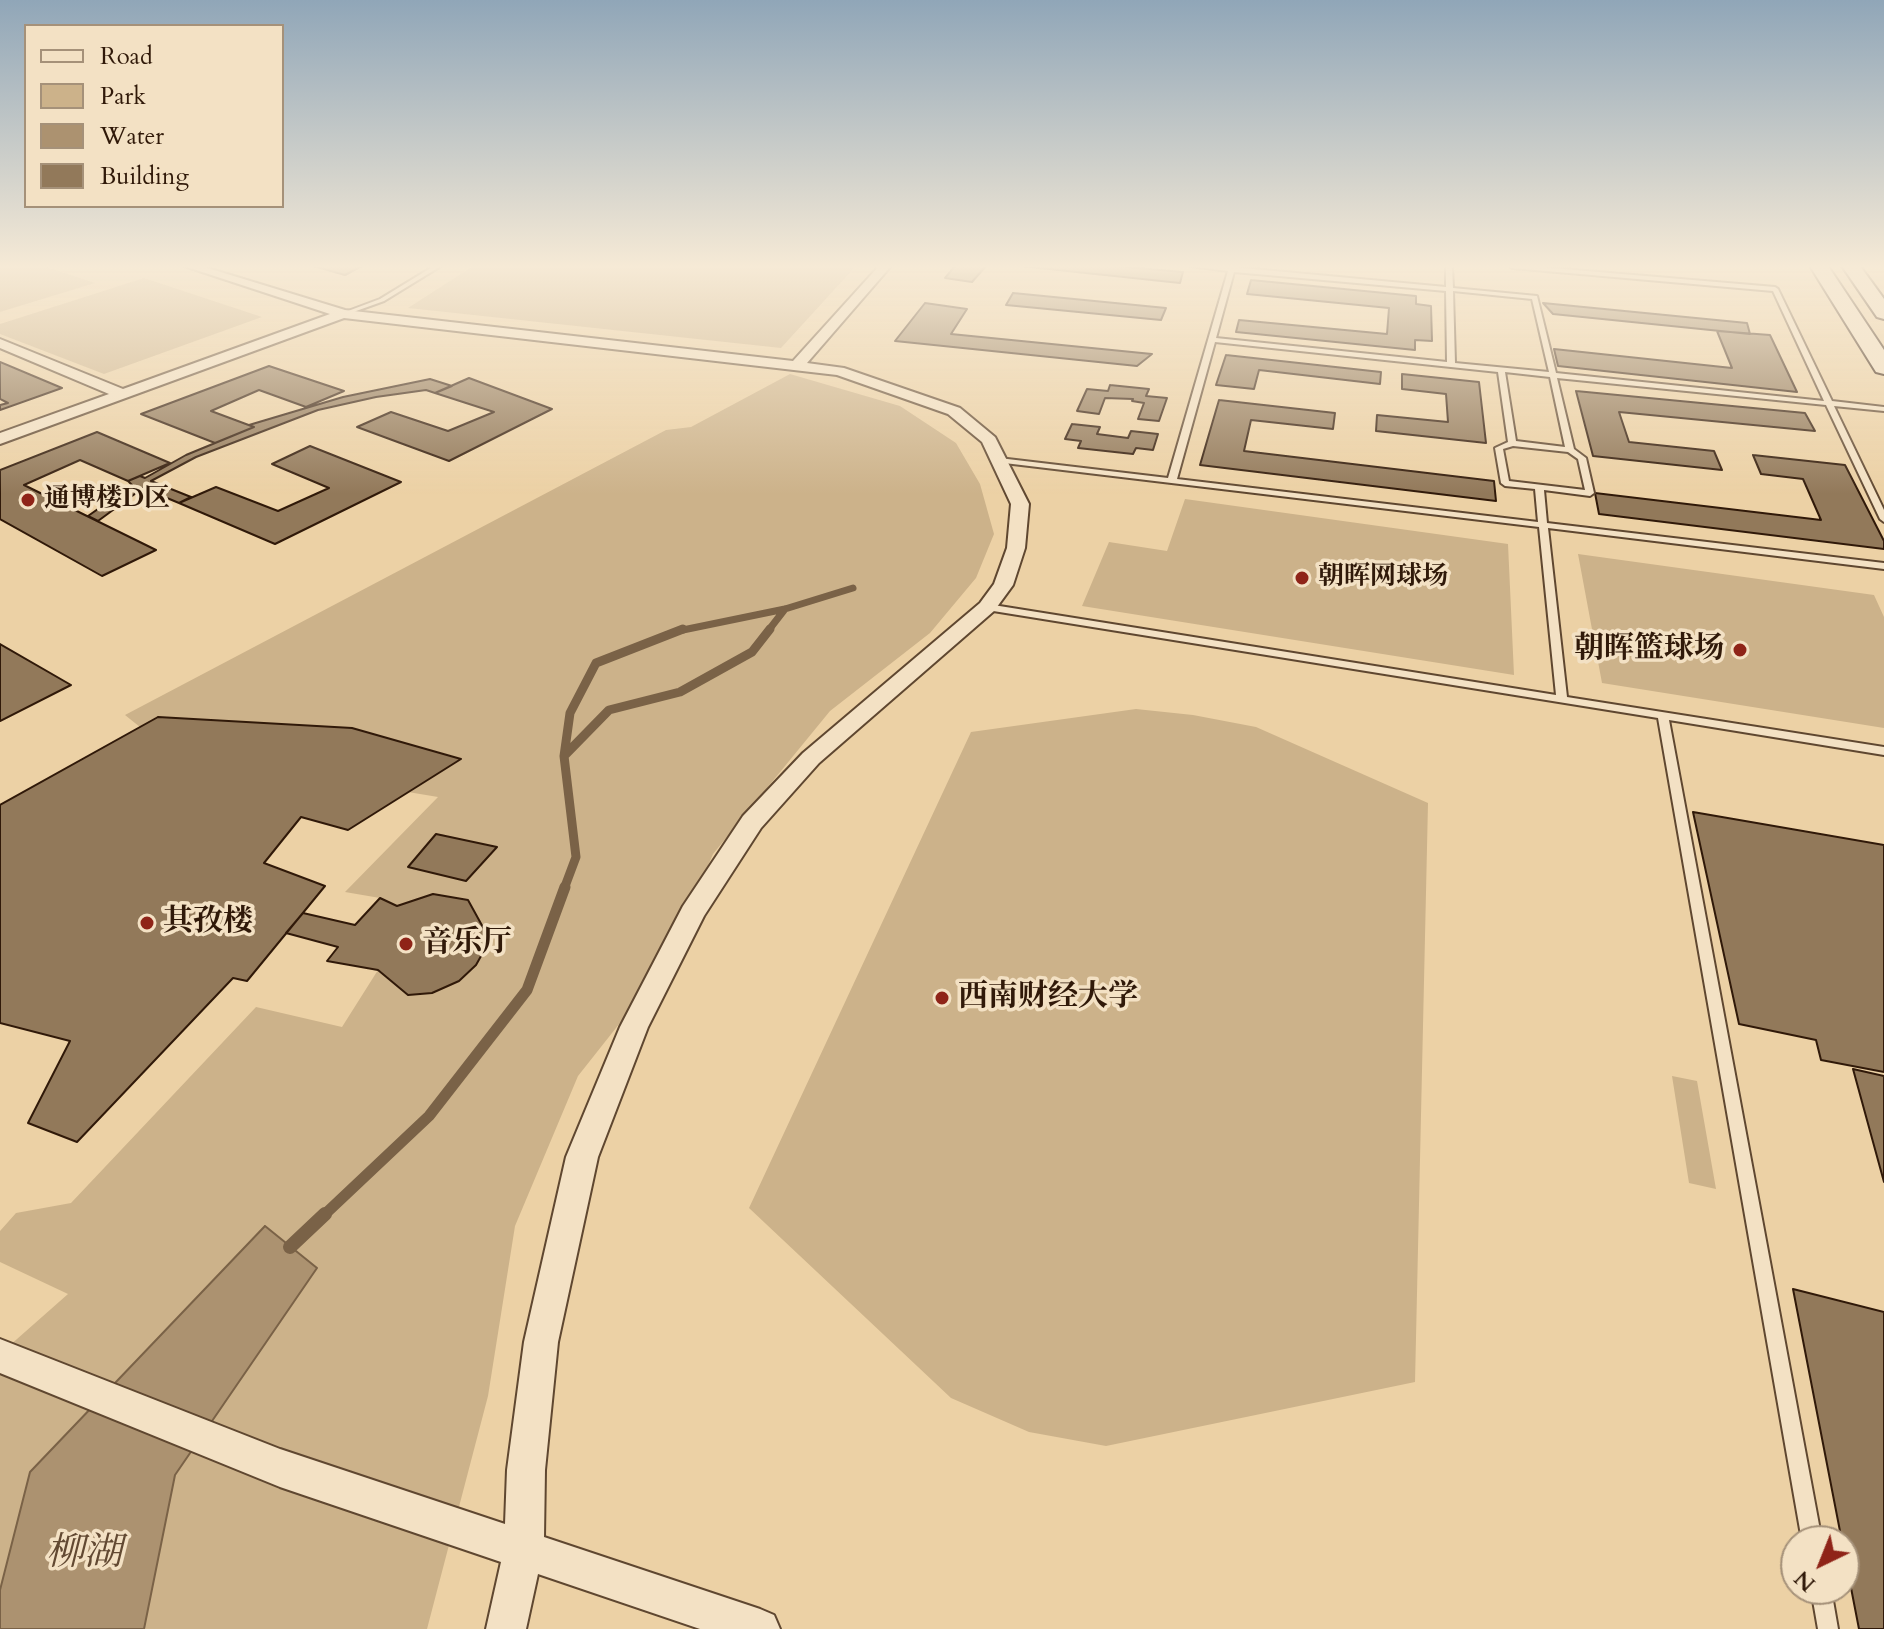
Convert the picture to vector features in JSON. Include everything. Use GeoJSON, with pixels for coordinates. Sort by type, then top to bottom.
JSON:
{"type":"FeatureCollection","features":[{"type":"Feature","properties":{"kind":"main road"},"geometry":{"type":"LineString","coordinates":[[1868,342],[1884,367]]}},
{"type":"Feature","properties":{"kind":"street"},"geometry":{"type":"LineString","coordinates":[[0,439],[266,342]]}},
{"type":"Feature","properties":{"kind":"street"},"geometry":{"type":"LineString","coordinates":[[506,1629],[524,1549],[526,1470],[541,1342],[582,1157],[634,1027],[692,913],[752,822],[811,758],[987,607],[1003,585],[1016,548],[1019,519],[1020,504],[989,440],[954,411],[865,379],[798,364],[598,342]]}},
{"type":"Feature","properties":{"kind":"street"},"geometry":{"type":"LineString","coordinates":[[798,364],[818,342]]}},
{"type":"Feature","properties":{"kind":"street"},"geometry":{"type":"LineString","coordinates":[[0,343],[122,394]]}},
{"type":"Feature","properties":{"kind":"street"},"geometry":{"type":"LineString","coordinates":[[0,1356],[280,1468],[760,1629]]}},
{"type":"Feature","properties":{"kind":"lane"},"geometry":{"type":"LineString","coordinates":[[1172,480],[1211,342]]}},
{"type":"Feature","properties":{"kind":"lane"},"geometry":{"type":"LineString","coordinates":[[1232,342],[1884,409]]}},
{"type":"Feature","properties":{"kind":"lane"},"geometry":{"type":"LineString","coordinates":[[1450,342],[1451,364]]}},
{"type":"Feature","properties":{"kind":"lane"},"geometry":{"type":"LineString","coordinates":[[1545,342],[1570,450]]}},
{"type":"Feature","properties":{"kind":"lane"},"geometry":{"type":"LineString","coordinates":[[1800,342],[1884,519]]}},
{"type":"Feature","properties":{"kind":"lane"},"geometry":{"type":"LineString","coordinates":[[1501,370],[1512,443]]}},
{"type":"Feature","properties":{"kind":"lane"},"geometry":{"type":"LineString","coordinates":[[1512,443],[1570,450],[1582,458],[1590,493],[1505,483],[1499,448],[1512,443]]}},
{"type":"Feature","properties":{"kind":"lane"},"geometry":{"type":"LineString","coordinates":[[999,460],[1884,566]]}},
{"type":"Feature","properties":{"kind":"lane"},"geometry":{"type":"LineString","coordinates":[[1539,487],[1562,699]]}},
{"type":"Feature","properties":{"kind":"lane"},"geometry":{"type":"LineString","coordinates":[[987,607],[1884,751]]}},
{"type":"Feature","properties":{"kind":"lane"},"geometry":{"type":"LineString","coordinates":[[1663,715],[1809,1525]]}},
{"type":"Feature","properties":{"kind":"lane"},"geometry":{"type":"LineString","coordinates":[[1824,1605],[1828,1629]]}},
{"type":"Feature","properties":{"kind":"green space"},"geometry":{"type":"Polygon","coordinates":[[[21,342],[193,342],[104,374],[21,342]]]}},
{"type":"Feature","properties":{"kind":"green space"},"geometry":{"type":"Polygon","coordinates":[[[725,342],[786,342],[781,348],[725,342]]]}},
{"type":"Feature","properties":{"kind":"green space"},"geometry":{"type":"Polygon","coordinates":[[[790,374],[900,406],[956,443],[980,484],[994,534],[976,578],[930,633],[830,711],[713,854],[665,966],[578,1076],[515,1226],[488,1396],[427,1629],[0,1629],[0,1354],[68,1294],[0,1262],[0,1231],[16,1213],[71,1203],[256,1007],[342,1027],[378,970],[408,995],[459,981],[476,965],[490,940],[468,900],[433,894],[397,906],[380,898],[345,892],[438,797],[408,792],[460,758],[352,728],[158,717],[140,727],[125,715],[666,430],[691,427],[790,374]]]}},
{"type":"Feature","properties":{"kind":"green space","name":"朝晖网球场"},"geometry":{"type":"Polygon","coordinates":[[[1185,499],[1508,544],[1514,675],[1082,606],[1109,542],[1167,551],[1185,499]]]}},
{"type":"Feature","properties":{"kind":"green space","name":"朝晖篮球场"},"geometry":{"type":"Polygon","coordinates":[[[1578,554],[1874,595],[1884,617],[1884,728],[1602,683],[1578,554]]]}},
{"type":"Feature","properties":{"kind":"green space"},"geometry":{"type":"Polygon","coordinates":[[[1136,709],[1193,715],[1256,727],[1428,803],[1415,1382],[1106,1446],[1029,1432],[951,1398],[749,1208],[971,732],[1136,709]]]}},
{"type":"Feature","properties":{"kind":"green space"},"geometry":{"type":"Polygon","coordinates":[[[1672,1076],[1697,1081],[1716,1189],[1689,1183],[1672,1076]]]}},
{"type":"Feature","properties":{"kind":"water","name":"柳湖"},"geometry":{"type":"Polygon","coordinates":[[[265,1226],[317,1268],[175,1475],[144,1629],[0,1629],[0,1590],[30,1472],[265,1226]]]}},
{"type":"Feature","properties":{"kind":"building"},"geometry":{"type":"Polygon","coordinates":[[[905,342],[1032,342],[1152,354],[1137,366],[905,342]]]}},
{"type":"Feature","properties":{"kind":"building"},"geometry":{"type":"Polygon","coordinates":[[[1336,342],[1415,342],[1415,350],[1336,342]]]}},
{"type":"Feature","properties":{"kind":"building"},"geometry":{"type":"Polygon","coordinates":[[[1721,342],[1773,342],[1797,392],[1558,366],[1554,349],[1732,368],[1721,342]]]}},
{"type":"Feature","properties":{"kind":"building"},"geometry":{"type":"Polygon","coordinates":[[[1226,355],[1381,372],[1380,384],[1259,370],[1254,389],[1216,385],[1226,355]]]}},
{"type":"Feature","properties":{"kind":"building"},"geometry":{"type":"Polygon","coordinates":[[[0,362],[62,388],[0,410],[0,405],[8,403],[0,399],[0,362]]]}},
{"type":"Feature","properties":{"kind":"building"},"geometry":{"type":"Polygon","coordinates":[[[269,366],[344,391],[306,407],[259,390],[211,411],[254,427],[215,443],[141,414],[269,366]]]}},
{"type":"Feature","properties":{"kind":"building"},"geometry":{"type":"Polygon","coordinates":[[[1402,374],[1479,382],[1486,443],[1376,431],[1377,415],[1448,422],[1446,394],[1402,389],[1402,374]]]}},
{"type":"Feature","properties":{"kind":"building"},"geometry":{"type":"Polygon","coordinates":[[[469,378],[552,409],[449,461],[357,427],[391,412],[448,431],[494,412],[435,393],[469,378]]]}},
{"type":"Feature","properties":{"kind":"building"},"geometry":{"type":"Polygon","coordinates":[[[430,379],[452,386],[435,393],[426,390],[376,397],[318,410],[196,457],[151,481],[191,497],[179,503],[143,488],[98,521],[88,516],[132,485],[128,481],[140,476],[145,478],[186,455],[254,427],[249,425],[343,397],[430,379]]]}},
{"type":"Feature","properties":{"kind":"building"},"geometry":{"type":"Polygon","coordinates":[[[1110,385],[1149,389],[1146,396],[1167,398],[1159,421],[1138,419],[1144,403],[1133,399],[1105,398],[1099,414],[1077,411],[1087,389],[1108,391],[1110,385]]]}},
{"type":"Feature","properties":{"kind":"building"},"geometry":{"type":"Polygon","coordinates":[[[1576,391],[1805,413],[1815,431],[1619,412],[1629,442],[1714,451],[1722,470],[1593,456],[1576,391]]]}},
{"type":"Feature","properties":{"kind":"building"},"geometry":{"type":"Polygon","coordinates":[[[1219,400],[1335,413],[1333,429],[1251,420],[1244,451],[1494,481],[1496,501],[1200,465],[1219,400]]]}},
{"type":"Feature","properties":{"kind":"building"},"geometry":{"type":"Polygon","coordinates":[[[1072,424],[1100,427],[1097,434],[1128,438],[1131,431],[1158,434],[1153,450],[1136,448],[1133,454],[1078,448],[1081,441],[1065,439],[1072,424]]]}},
{"type":"Feature","properties":{"kind":"building","name":"通博楼D区"},"geometry":{"type":"Polygon","coordinates":[[[97,432],[170,463],[128,481],[80,460],[24,485],[156,550],[102,576],[0,519],[0,470],[97,432]]]}},
{"type":"Feature","properties":{"kind":"building"},"geometry":{"type":"Polygon","coordinates":[[[310,446],[401,482],[275,544],[179,503],[216,487],[278,511],[329,488],[272,464],[310,446]]]}},
{"type":"Feature","properties":{"kind":"building"},"geometry":{"type":"Polygon","coordinates":[[[1753,455],[1845,465],[1884,541],[1884,549],[1599,514],[1595,493],[1821,520],[1803,479],[1761,474],[1753,455]]]}},
{"type":"Feature","properties":{"kind":"building"},"geometry":{"type":"Polygon","coordinates":[[[0,644],[71,685],[0,721],[0,644]]]}},
{"type":"Feature","properties":{"kind":"building","name":"其孜楼"},"geometry":{"type":"Polygon","coordinates":[[[158,717],[352,728],[461,759],[348,830],[301,817],[264,863],[325,886],[247,981],[233,978],[77,1142],[28,1123],[70,1041],[0,1023],[0,805],[158,717]]]}},
{"type":"Feature","properties":{"kind":"building"},"geometry":{"type":"Polygon","coordinates":[[[1693,812],[1884,845],[1884,1072],[1821,1060],[1816,1040],[1739,1024],[1693,812]]]}},
{"type":"Feature","properties":{"kind":"building"},"geometry":{"type":"Polygon","coordinates":[[[436,834],[497,847],[466,881],[408,867],[436,834]]]}},
{"type":"Feature","properties":{"kind":"building","name":"音乐厅"},"geometry":{"type":"Polygon","coordinates":[[[433,894],[468,900],[490,940],[476,965],[459,981],[432,993],[408,995],[378,970],[327,961],[338,947],[286,933],[303,913],[355,925],[380,898],[397,906],[433,894]]]}},
{"type":"Feature","properties":{"kind":"building"},"geometry":{"type":"Polygon","coordinates":[[[1853,1069],[1884,1076],[1884,1182],[1853,1069]]]}},
{"type":"Feature","properties":{"kind":"building"},"geometry":{"type":"Polygon","coordinates":[[[1793,1289],[1884,1312],[1884,1629],[1859,1629],[1854,1605],[1860,1605],[1860,1525],[1839,1525],[1793,1289]]]}},
{"type":"Feature","properties":{"kind":"waterway"},"geometry":{"type":"LineString","coordinates":[[785,609],[853,588]]}},
{"type":"Feature","properties":{"kind":"waterway"},"geometry":{"type":"LineString","coordinates":[[678,631],[785,609]]}},
{"type":"Feature","properties":{"kind":"waterway"},"geometry":{"type":"LineString","coordinates":[[768,631],[785,609]]}},
{"type":"Feature","properties":{"kind":"waterway"},"geometry":{"type":"LineString","coordinates":[[564,756],[570,713],[596,663],[683,629]]}},
{"type":"Feature","properties":{"kind":"waterway"},"geometry":{"type":"LineString","coordinates":[[564,756],[609,710],[680,692],[752,652],[770,629]]}},
{"type":"Feature","properties":{"kind":"waterway"},"geometry":{"type":"LineString","coordinates":[[564,756],[576,857],[564,889]]}},
{"type":"Feature","properties":{"kind":"waterway"},"geometry":{"type":"LineString","coordinates":[[323,1216],[429,1116],[527,990],[565,887]]}},
{"type":"Feature","properties":{"kind":"waterway"},"geometry":{"type":"LineString","coordinates":[[290,1247],[325,1214]]}},
{"type":"Feature","properties":{"kind":"place","name":"通博楼D区"},"geometry":{"type":"Point","coordinates":[28,500]}},
{"type":"Feature","properties":{"kind":"place","name":"朝晖网球场"},"geometry":{"type":"Point","coordinates":[1302,578]}},
{"type":"Feature","properties":{"kind":"place","name":"朝晖篮球场"},"geometry":{"type":"Point","coordinates":[1740,650]}},
{"type":"Feature","properties":{"kind":"place","name":"其孜楼"},"geometry":{"type":"Point","coordinates":[147,923]}},
{"type":"Feature","properties":{"kind":"place","name":"音乐厅"},"geometry":{"type":"Point","coordinates":[406,944]}},
{"type":"Feature","properties":{"kind":"place","name":"西南财经大学"},"geometry":{"type":"Point","coordinates":[942,998]}}]}
